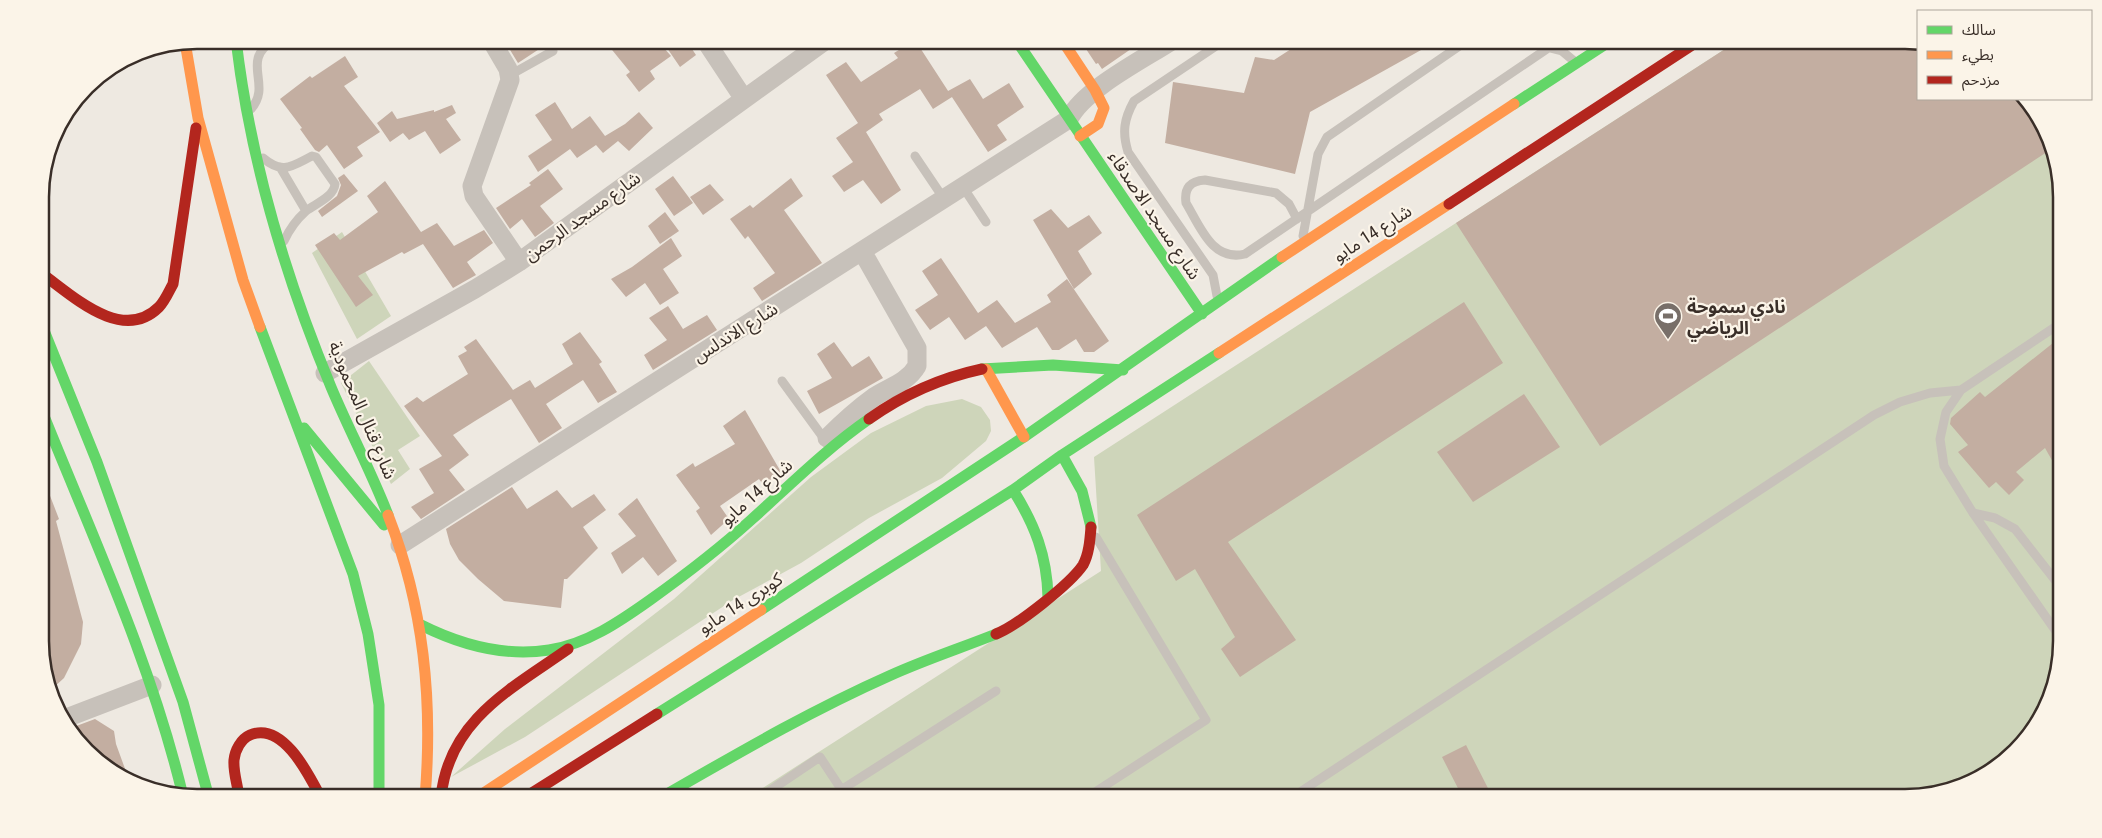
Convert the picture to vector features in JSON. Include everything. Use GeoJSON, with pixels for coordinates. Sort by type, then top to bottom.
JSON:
{"type":"FeatureCollection","features":[{"type":"Feature","properties":{"kind":"main road"},"geometry":{"type":"LineString","coordinates":[[186,49],[198,118],[243,280],[290,412],[353,574],[368,634],[379,706],[379,789]]}},
{"type":"Feature","properties":{"kind":"main road","name":"شارع قنال المحمودية"},"geometry":{"type":"LineString","coordinates":[[237,49],[246,114],[281,249],[325,374],[379,491],[400,545],[412,585],[426,648],[430,703],[425,789]]}},
{"type":"Feature","properties":{"kind":"main road","name":"شارع مسجد الاصدقاء"},"geometry":{"type":"LineString","coordinates":[[1022,49],[1202,314]]}},
{"type":"Feature","properties":{"kind":"main road"},"geometry":{"type":"LineString","coordinates":[[1068,49],[1103,102],[1104,114],[1098,124],[1080,136]]}},
{"type":"Feature","properties":{"kind":"main road","name":"شارع 14 مايو"},"geometry":{"type":"LineString","coordinates":[[1024,437],[1123,370],[1301,244],[1598,49]]}},
{"type":"Feature","properties":{"kind":"main road","name":"شارع 14 مايو"},"geometry":{"type":"LineString","coordinates":[[1013,490],[1062,455],[1686,49]]}},
{"type":"Feature","properties":{"kind":"main road"},"geometry":{"type":"LineString","coordinates":[[49,279],[104,317],[118,321],[132,321],[146,316],[158,308],[167,297],[173,284],[198,118]]}},
{"type":"Feature","properties":{"kind":"main road"},"geometry":{"type":"LineString","coordinates":[[49,343],[97,462],[179,693],[194,738],[207,789]]}},
{"type":"Feature","properties":{"kind":"main road","name":"شارع 14 مايو"},"geometry":{"type":"LineString","coordinates":[[421,625],[456,642],[503,652],[535,652],[574,644],[612,627],[709,558],[799,475],[864,423],[914,391],[936,381],[986,369],[1056,364],[1123,370]]}},
{"type":"Feature","properties":{"kind":"main road"},"geometry":{"type":"LineString","coordinates":[[986,369],[1024,437]]}},
{"type":"Feature","properties":{"kind":"main road"},"geometry":{"type":"LineString","coordinates":[[290,412],[400,545]]}},
{"type":"Feature","properties":{"kind":"main road"},"geometry":{"type":"LineString","coordinates":[[49,428],[120,595],[170,738],[181,788]]}},
{"type":"Feature","properties":{"kind":"main road","name":"كوبرى 14 مايو"},"geometry":{"type":"LineString","coordinates":[[490,789],[1024,437]]}},
{"type":"Feature","properties":{"kind":"main road"},"geometry":{"type":"LineString","coordinates":[[676,789],[771,734],[823,707],[891,675],[1002,634],[1071,578],[1083,564],[1089,548],[1091,528],[1082,491],[1062,455]]}},
{"type":"Feature","properties":{"kind":"main road"},"geometry":{"type":"LineString","coordinates":[[538,789],[1013,490],[1041,538],[1047,564],[1048,597]]}},
{"type":"Feature","properties":{"kind":"main road"},"geometry":{"type":"LineString","coordinates":[[442,789],[446,766],[452,750],[476,718],[574,644]]}},
{"type":"Feature","properties":{"kind":"main road"},"geometry":{"type":"LineString","coordinates":[[238,789],[234,766],[236,750],[252,734],[266,732],[272,733],[283,742],[299,760],[316,789]]}},
{"type":"Feature","properties":{"kind":"street"},"geometry":{"type":"LineString","coordinates":[[495,49],[510,74],[510,80],[472,186],[474,196],[520,262]]}},
{"type":"Feature","properties":{"kind":"street"},"geometry":{"type":"LineString","coordinates":[[710,49],[744,99]]}},
{"type":"Feature","properties":{"kind":"street","name":"شارع مسجد الرحمن"},"geometry":{"type":"LineString","coordinates":[[325,374],[475,290],[520,262],[813,49]]}},
{"type":"Feature","properties":{"kind":"street","name":"شارع الاندلس"},"geometry":{"type":"LineString","coordinates":[[400,545],[1069,119],[1078,106],[1095,90],[1159,49]]}},
{"type":"Feature","properties":{"kind":"street"},"geometry":{"type":"LineString","coordinates":[[799,475],[825,440],[849,416],[876,396],[905,380],[917,366],[917,348],[862,251]]}},
{"type":"Feature","properties":{"kind":"street"},"geometry":{"type":"LineString","coordinates":[[70,716],[152,684]]}},
{"type":"Feature","properties":{"kind":"lane"},"geometry":{"type":"LineString","coordinates":[[246,114],[259,97],[256,64],[257,56],[262,49]]}},
{"type":"Feature","properties":{"kind":"lane"},"geometry":{"type":"LineString","coordinates":[[1212,49],[1134,101],[1125,117],[1123,135],[1128,152],[1213,275],[1217,303]]}},
{"type":"Feature","properties":{"kind":"lane"},"geometry":{"type":"LineString","coordinates":[[1301,244],[1318,154],[1327,137],[1455,49]]}},
{"type":"Feature","properties":{"kind":"lane"},"geometry":{"type":"LineString","coordinates":[[1297,219],[1283,198],[1268,190],[1205,180],[1196,181],[1189,185],[1185,194],[1186,203],[1210,243],[1226,255],[1235,257],[1245,254],[1297,219],[1547,49]]}},
{"type":"Feature","properties":{"kind":"lane"},"geometry":{"type":"LineString","coordinates":[[1553,49],[1562,51],[1576,63]]}},
{"type":"Feature","properties":{"kind":"lane"},"geometry":{"type":"LineString","coordinates":[[510,74],[553,51]]}},
{"type":"Feature","properties":{"kind":"lane"},"geometry":{"type":"LineString","coordinates":[[254,146],[265,159],[280,167],[292,168],[312,156],[316,157],[333,180],[334,189],[331,193],[306,211],[295,222],[281,249]]}},
{"type":"Feature","properties":{"kind":"lane"},"geometry":{"type":"LineString","coordinates":[[915,156],[944,199]]}},
{"type":"Feature","properties":{"kind":"lane"},"geometry":{"type":"LineString","coordinates":[[280,167],[306,211]]}},
{"type":"Feature","properties":{"kind":"lane"},"geometry":{"type":"LineString","coordinates":[[963,187],[986,222]]}},
{"type":"Feature","properties":{"kind":"lane"},"geometry":{"type":"LineString","coordinates":[[2053,328],[1961,390],[1946,412],[1940,439],[1944,466],[1973,513],[2053,627]]}},
{"type":"Feature","properties":{"kind":"lane"},"geometry":{"type":"LineString","coordinates":[[782,381],[825,440]]}},
{"type":"Feature","properties":{"kind":"lane"},"geometry":{"type":"LineString","coordinates":[[1304,789],[1874,415],[1900,402],[1961,390]]}},
{"type":"Feature","properties":{"kind":"lane"},"geometry":{"type":"LineString","coordinates":[[1973,513],[1995,518],[2015,529],[2053,578]]}},
{"type":"Feature","properties":{"kind":"lane"},"geometry":{"type":"LineString","coordinates":[[1091,528],[1206,720],[1100,789]]}},
{"type":"Feature","properties":{"kind":"lane"},"geometry":{"type":"LineString","coordinates":[[843,789],[996,691]]}},
{"type":"Feature","properties":{"kind":"lane"},"geometry":{"type":"LineString","coordinates":[[772,789],[820,757],[840,789]]}},
{"type":"Feature","properties":{"kind":"green space","name":"نادي سموحة الرياضي"},"geometry":{"type":"Polygon","coordinates":[[[1725,49],[1917,50],[1917,100],[2017,100],[2042,140],[2052,178],[2053,197],[2052,660],[2045,689],[2038,707],[2023,731],[1995,759],[1962,778],[1943,784],[1915,789],[761,789],[1101,571],[1094,457],[1725,49]]]}},
{"type":"Feature","properties":{"kind":"green space"},"geometry":{"type":"Polygon","coordinates":[[[342,232],[391,316],[357,339],[312,253],[342,232]]]}},
{"type":"Feature","properties":{"kind":"green space"},"geometry":{"type":"Polygon","coordinates":[[[369,361],[420,436],[398,450],[410,469],[391,484],[341,383],[369,361]]]}},
{"type":"Feature","properties":{"kind":"green space"},"geometry":{"type":"Polygon","coordinates":[[[962,399],[981,407],[990,420],[991,431],[986,441],[942,478],[869,518],[801,563],[733,600],[525,737],[451,777],[505,729],[674,599],[811,477],[871,433],[926,406],[962,399]]]}},
{"type":"Feature","properties":{"kind":"building"},"geometry":{"type":"Polygon","coordinates":[[[509,49],[539,49],[518,63],[509,49]]]}},
{"type":"Feature","properties":{"kind":"building"},"geometry":{"type":"Polygon","coordinates":[[[611,49],[665,49],[671,56],[650,71],[655,79],[639,92],[626,75],[630,72],[611,49]]]}},
{"type":"Feature","properties":{"kind":"building"},"geometry":{"type":"Polygon","coordinates":[[[668,49],[692,49],[696,55],[680,67],[668,49]]]}},
{"type":"Feature","properties":{"kind":"building"},"geometry":{"type":"Polygon","coordinates":[[[900,49],[921,49],[952,97],[933,109],[920,89],[879,114],[883,120],[866,132],[901,190],[881,204],[863,180],[844,192],[832,176],[853,162],[836,138],[858,123],[826,75],[846,62],[861,82],[898,58],[894,53],[900,49]]]}},
{"type":"Feature","properties":{"kind":"building"},"geometry":{"type":"Polygon","coordinates":[[[1086,49],[1131,49],[1102,69],[1098,63],[1096,64],[1086,49]]]}},
{"type":"Feature","properties":{"kind":"building"},"geometry":{"type":"Polygon","coordinates":[[[1291,49],[1423,49],[1310,112],[1295,174],[1165,143],[1173,82],[1244,93],[1255,57],[1274,60],[1291,49]]]}},
{"type":"Feature","properties":{"kind":"building"},"geometry":{"type":"Polygon","coordinates":[[[1725,49],[1917,50],[1917,100],[2017,100],[2033,123],[2046,153],[1600,446],[1456,223],[1725,49]]]}},
{"type":"Feature","properties":{"kind":"building"},"geometry":{"type":"Polygon","coordinates":[[[345,56],[358,77],[344,86],[380,132],[357,147],[363,156],[344,169],[327,145],[319,152],[315,150],[300,129],[302,128],[280,99],[310,76],[312,78],[345,56]]]}},
{"type":"Feature","properties":{"kind":"building"},"geometry":{"type":"Polygon","coordinates":[[[970,79],[983,99],[1009,83],[1024,107],[997,125],[1007,140],[988,152],[948,91],[970,79]]]}},
{"type":"Feature","properties":{"kind":"building"},"geometry":{"type":"Polygon","coordinates":[[[555,102],[572,129],[590,116],[605,136],[625,124],[639,112],[653,128],[629,151],[618,141],[603,153],[596,145],[577,158],[570,149],[538,172],[528,156],[552,140],[535,115],[555,102]]]}},
{"type":"Feature","properties":{"kind":"building"},"geometry":{"type":"Polygon","coordinates":[[[452,105],[456,113],[446,119],[461,140],[440,154],[425,131],[409,140],[403,133],[390,142],[377,123],[392,111],[397,119],[434,110],[434,112],[452,105]]]}},
{"type":"Feature","properties":{"kind":"building"},"geometry":{"type":"Polygon","coordinates":[[[548,169],[563,189],[540,206],[554,223],[535,237],[522,219],[510,229],[496,208],[531,185],[529,183],[548,169]]]}},
{"type":"Feature","properties":{"kind":"building"},"geometry":{"type":"Polygon","coordinates":[[[344,174],[358,191],[322,217],[318,211],[337,196],[341,185],[338,178],[344,174]]]}},
{"type":"Feature","properties":{"kind":"building"},"geometry":{"type":"Polygon","coordinates":[[[673,176],[693,203],[674,216],[655,189],[673,176]]]}},
{"type":"Feature","properties":{"kind":"building"},"geometry":{"type":"Polygon","coordinates":[[[791,178],[803,196],[784,210],[822,263],[762,301],[753,288],[775,273],[748,236],[745,239],[730,219],[750,205],[753,208],[791,178]]]}},
{"type":"Feature","properties":{"kind":"building"},"geometry":{"type":"Polygon","coordinates":[[[385,181],[421,232],[437,223],[454,246],[484,230],[493,243],[467,262],[476,275],[453,288],[423,244],[404,254],[402,252],[358,276],[373,295],[356,307],[315,245],[334,233],[340,240],[378,212],[367,196],[385,181]]]}},
{"type":"Feature","properties":{"kind":"building"},"geometry":{"type":"Polygon","coordinates":[[[710,184],[724,200],[703,215],[690,197],[710,184]]]}},
{"type":"Feature","properties":{"kind":"building"},"geometry":{"type":"Polygon","coordinates":[[[1051,209],[1068,228],[1089,215],[1102,233],[1078,251],[1092,274],[1074,289],[1033,220],[1051,209]]]}},
{"type":"Feature","properties":{"kind":"building"},"geometry":{"type":"Polygon","coordinates":[[[665,212],[679,231],[660,244],[648,226],[665,212]]]}},
{"type":"Feature","properties":{"kind":"building"},"geometry":{"type":"Polygon","coordinates":[[[671,238],[682,256],[663,269],[679,293],[660,305],[645,283],[626,297],[611,279],[632,267],[671,238]]]}},
{"type":"Feature","properties":{"kind":"building"},"geometry":{"type":"Polygon","coordinates":[[[941,258],[978,313],[997,300],[1015,323],[1051,302],[1047,295],[1067,279],[1109,341],[1094,352],[1084,352],[1076,339],[1059,350],[1052,350],[1037,327],[1002,348],[986,326],[965,340],[949,317],[930,330],[915,310],[938,295],[922,271],[941,258]]]}},
{"type":"Feature","properties":{"kind":"building"},"geometry":{"type":"Polygon","coordinates":[[[1464,302],[1503,363],[1228,542],[1296,640],[1240,677],[1221,649],[1235,637],[1195,569],[1176,581],[1137,515],[1464,302]]]}},
{"type":"Feature","properties":{"kind":"building"},"geometry":{"type":"Polygon","coordinates":[[[668,306],[683,329],[707,315],[717,330],[653,370],[644,355],[667,340],[649,318],[668,306]]]}},
{"type":"Feature","properties":{"kind":"building"},"geometry":{"type":"Polygon","coordinates":[[[580,332],[602,362],[599,364],[617,392],[598,403],[583,380],[546,404],[562,428],[539,443],[511,399],[453,435],[469,455],[449,470],[465,490],[421,519],[411,507],[434,493],[419,469],[442,456],[404,406],[417,397],[423,402],[468,374],[458,356],[467,351],[464,347],[476,339],[513,390],[530,380],[535,388],[573,364],[562,344],[580,332]]]}},
{"type":"Feature","properties":{"kind":"building"},"geometry":{"type":"Polygon","coordinates":[[[834,342],[852,367],[869,356],[883,378],[819,414],[807,391],[832,378],[817,354],[834,342]]]}},
{"type":"Feature","properties":{"kind":"building"},"geometry":{"type":"Polygon","coordinates":[[[2053,343],[2053,462],[2045,448],[2016,472],[2024,480],[2009,495],[1996,482],[1989,488],[1958,452],[1968,445],[1950,424],[1951,418],[1980,392],[1985,397],[2053,343]]]}},
{"type":"Feature","properties":{"kind":"building"},"geometry":{"type":"Polygon","coordinates":[[[1524,394],[1560,447],[1473,502],[1437,452],[1524,394]]]}},
{"type":"Feature","properties":{"kind":"building"},"geometry":{"type":"Polygon","coordinates":[[[745,410],[781,472],[764,486],[759,479],[720,506],[729,519],[711,535],[696,511],[700,508],[676,475],[693,463],[695,467],[735,444],[723,426],[745,410]]]}},
{"type":"Feature","properties":{"kind":"building"},"geometry":{"type":"Polygon","coordinates":[[[512,487],[527,509],[557,490],[572,508],[594,494],[606,510],[583,527],[598,548],[567,579],[564,579],[561,608],[504,601],[459,560],[450,544],[446,529],[512,487]]]}},
{"type":"Feature","properties":{"kind":"building"},"geometry":{"type":"Polygon","coordinates":[[[49,493],[59,519],[56,521],[83,622],[81,644],[64,678],[56,685],[49,651],[49,493]]]}},
{"type":"Feature","properties":{"kind":"building"},"geometry":{"type":"Polygon","coordinates":[[[637,498],[677,561],[658,576],[643,557],[622,574],[611,553],[636,536],[618,514],[637,498]]]}},
{"type":"Feature","properties":{"kind":"building"},"geometry":{"type":"Polygon","coordinates":[[[95,719],[114,731],[116,744],[126,771],[99,752],[76,726],[95,719]]]}},
{"type":"Feature","properties":{"kind":"building"},"geometry":{"type":"Polygon","coordinates":[[[1466,745],[1488,789],[1458,789],[1442,757],[1466,745]]]}},
{"type":"Feature","properties":{"kind":"traffic: fast"},"geometry":{"type":"LineString","coordinates":[[237,49],[250,129],[284,260],[331,387],[388,515]]}},
{"type":"Feature","properties":{"kind":"traffic: fast"},"geometry":{"type":"LineString","coordinates":[[1022,49],[1202,314]]}},
{"type":"Feature","properties":{"kind":"traffic: fast"},"geometry":{"type":"LineString","coordinates":[[1514,104],[1598,49]]}},
{"type":"Feature","properties":{"kind":"traffic: fast"},"geometry":{"type":"LineString","coordinates":[[761,610],[1024,437],[1282,257]]}},
{"type":"Feature","properties":{"kind":"traffic: fast"},"geometry":{"type":"LineString","coordinates":[[260,327],[353,574],[368,634],[379,705],[379,789]]}},
{"type":"Feature","properties":{"kind":"traffic: fast"},"geometry":{"type":"LineString","coordinates":[[49,343],[97,462],[183,702],[207,789]]}},
{"type":"Feature","properties":{"kind":"traffic: fast"},"geometry":{"type":"LineString","coordinates":[[657,714],[1013,490],[1062,455],[1219,353]]}},
{"type":"Feature","properties":{"kind":"traffic: fast"},"geometry":{"type":"LineString","coordinates":[[982,369],[1053,365],[1123,370]]}},
{"type":"Feature","properties":{"kind":"traffic: fast"},"geometry":{"type":"LineString","coordinates":[[421,625],[467,644],[516,652],[549,650],[576,643],[602,631],[626,616],[702,562],[739,531],[823,454],[869,419]]}},
{"type":"Feature","properties":{"kind":"traffic: fast"},"geometry":{"type":"LineString","coordinates":[[49,428],[101,553],[138,649],[155,697],[181,788]]}},
{"type":"Feature","properties":{"kind":"traffic: fast"},"geometry":{"type":"LineString","coordinates":[[304,428],[384,525]]}},
{"type":"Feature","properties":{"kind":"traffic: fast"},"geometry":{"type":"LineString","coordinates":[[1062,455],[1082,491],[1091,527]]}},
{"type":"Feature","properties":{"kind":"traffic: fast"},"geometry":{"type":"LineString","coordinates":[[1013,490],[1028,516],[1038,541],[1045,568],[1048,597]]}},
{"type":"Feature","properties":{"kind":"traffic: fast"},"geometry":{"type":"LineString","coordinates":[[676,789],[830,704],[889,676],[996,634]]}},
{"type":"Feature","properties":{"kind":"traffic: slow"},"geometry":{"type":"LineString","coordinates":[[186,49],[198,118],[243,280],[260,327]]}},
{"type":"Feature","properties":{"kind":"traffic: slow"},"geometry":{"type":"LineString","coordinates":[[1068,49],[1095,90],[1104,108],[1098,124],[1080,136]]}},
{"type":"Feature","properties":{"kind":"traffic: slow"},"geometry":{"type":"LineString","coordinates":[[1282,257],[1514,104]]}},
{"type":"Feature","properties":{"kind":"traffic: slow"},"geometry":{"type":"LineString","coordinates":[[1219,353],[1449,204]]}},
{"type":"Feature","properties":{"kind":"traffic: slow"},"geometry":{"type":"LineString","coordinates":[[986,369],[1024,437]]}},
{"type":"Feature","properties":{"kind":"traffic: slow"},"geometry":{"type":"LineString","coordinates":[[388,515],[410,584],[423,654],[428,725],[425,789]]}},
{"type":"Feature","properties":{"kind":"traffic: slow"},"geometry":{"type":"LineString","coordinates":[[490,789],[761,610]]}},
{"type":"Feature","properties":{"kind":"traffic: jam"},"geometry":{"type":"LineString","coordinates":[[1449,204],[1686,49]]}},
{"type":"Feature","properties":{"kind":"traffic: jam"},"geometry":{"type":"LineString","coordinates":[[49,279],[82,303],[114,318],[129,320],[145,317],[159,307],[173,284],[196,128]]}},
{"type":"Feature","properties":{"kind":"traffic: jam"},"geometry":{"type":"LineString","coordinates":[[869,419],[923,388],[952,377],[982,369]]}},
{"type":"Feature","properties":{"kind":"traffic: jam"},"geometry":{"type":"LineString","coordinates":[[996,634],[1029,614],[1067,583],[1076,573],[1083,565],[1087,556],[1091,527]]}},
{"type":"Feature","properties":{"kind":"traffic: jam"},"geometry":{"type":"LineString","coordinates":[[442,789],[446,770],[456,747],[486,709],[525,678],[568,649]]}},
{"type":"Feature","properties":{"kind":"traffic: jam"},"geometry":{"type":"LineString","coordinates":[[538,789],[657,714]]}},
{"type":"Feature","properties":{"kind":"traffic: jam"},"geometry":{"type":"LineString","coordinates":[[237,789],[234,760],[239,745],[250,735],[262,733],[273,736],[284,743],[302,764],[316,789]]}},
{"type":"Feature","properties":{"kind":"place","name":"نادي سموحة الرياضي"},"geometry":{"type":"Point","coordinates":[1668,340]}}]}
